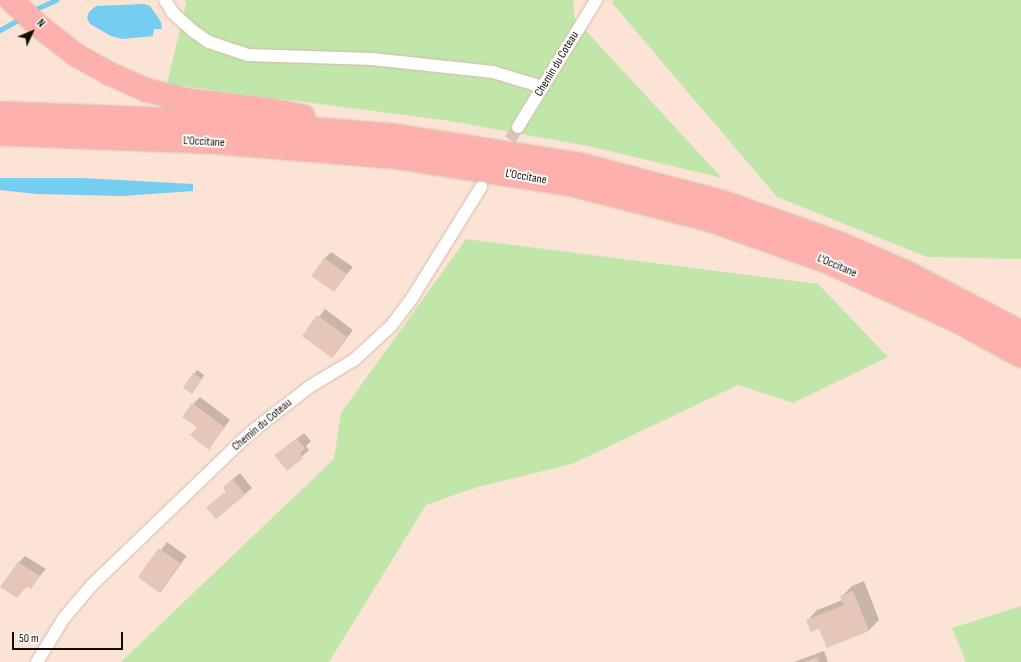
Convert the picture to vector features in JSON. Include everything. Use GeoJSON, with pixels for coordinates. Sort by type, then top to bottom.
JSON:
{"type":"FeatureCollection","features":[{"type":"Feature","properties":{"kind":"highway"},"geometry":{"type":"LineString","coordinates":[[12,0],[40,27],[76,55],[108,73],[146,90],[186,100],[271,110],[392,135]]}},
{"type":"Feature","properties":{"kind":"highway","name":"L'Occitane"},"geometry":{"type":"LineString","coordinates":[[0,113],[213,121],[392,135],[578,164],[723,202],[839,243],[906,272],[1021,332]]}},
{"type":"Feature","properties":{"kind":"highway","name":"L'Occitane"},"geometry":{"type":"LineString","coordinates":[[0,134],[211,142],[393,156],[573,185],[713,221],[830,263],[959,322],[1021,356]]}},
{"type":"Feature","properties":{"kind":"street"},"geometry":{"type":"LineString","coordinates":[[165,0],[173,13],[193,31],[209,42],[248,55],[372,59],[493,72],[543,87]]}},
{"type":"Feature","properties":{"kind":"street","name":"Chemin du Coteau"},"geometry":{"type":"LineString","coordinates":[[518,127],[596,0]]}},
{"type":"Feature","properties":{"kind":"street","name":"Chemin du Coteau"},"geometry":{"type":"LineString","coordinates":[[37,662],[64,618],[92,585],[250,433],[309,387],[354,360],[391,326],[412,298],[481,187]]}},
{"type":"Feature","properties":{"kind":"green space"},"geometry":{"type":"Polygon","coordinates":[[[184,0],[573,0],[575,19],[722,178],[593,147],[450,121],[167,84],[186,4],[184,0]]]}},
{"type":"Feature","properties":{"kind":"green space"},"geometry":{"type":"Polygon","coordinates":[[[613,0],[1021,0],[1021,259],[927,257],[777,197],[612,3],[613,0]]]}},
{"type":"Feature","properties":{"kind":"green space"},"geometry":{"type":"Polygon","coordinates":[[[466,239],[818,284],[888,357],[793,403],[738,385],[572,464],[477,487],[426,505],[329,662],[121,662],[334,459],[341,413],[466,239]]]}},
{"type":"Feature","properties":{"kind":"green space"},"geometry":{"type":"Polygon","coordinates":[[[1021,606],[1021,662],[966,662],[952,628],[1021,606]]]}},
{"type":"Feature","properties":{"kind":"water"},"geometry":{"type":"Polygon","coordinates":[[[144,4],[150,6],[161,22],[162,29],[154,29],[153,36],[122,39],[111,36],[90,24],[87,18],[89,12],[96,6],[144,4]]]}},
{"type":"Feature","properties":{"kind":"water"},"geometry":{"type":"Polygon","coordinates":[[[0,178],[82,178],[193,184],[193,191],[123,196],[37,194],[0,190],[0,178]]]}},
{"type":"Feature","properties":{"kind":"building"},"geometry":{"type":"Polygon","coordinates":[[[324,258],[347,274],[334,292],[311,276],[324,258]]]}},
{"type":"Feature","properties":{"kind":"building"},"geometry":{"type":"Polygon","coordinates":[[[317,315],[347,337],[332,358],[302,336],[317,315]]]}},
{"type":"Feature","properties":{"kind":"building"},"geometry":{"type":"Polygon","coordinates":[[[193,373],[202,379],[192,394],[183,388],[193,373]]]}},
{"type":"Feature","properties":{"kind":"building"},"geometry":{"type":"Polygon","coordinates":[[[192,403],[224,427],[209,450],[190,435],[197,427],[182,417],[192,403]]]}},
{"type":"Feature","properties":{"kind":"building"},"geometry":{"type":"Polygon","coordinates":[[[297,439],[305,448],[300,453],[303,458],[287,471],[274,455],[297,439]]]}},
{"type":"Feature","properties":{"kind":"building"},"geometry":{"type":"Polygon","coordinates":[[[233,479],[245,495],[216,519],[206,507],[226,492],[223,487],[233,479]]]}},
{"type":"Feature","properties":{"kind":"building"},"geometry":{"type":"Polygon","coordinates":[[[159,548],[180,563],[159,592],[138,577],[159,548]]]}},
{"type":"Feature","properties":{"kind":"building"},"geometry":{"type":"Polygon","coordinates":[[[18,562],[40,576],[31,589],[26,586],[17,598],[0,587],[18,562]]]}},
{"type":"Feature","properties":{"kind":"building"},"geometry":{"type":"Polygon","coordinates":[[[853,591],[869,631],[827,648],[819,629],[811,632],[806,620],[844,605],[840,596],[853,591]]]}},
{"type":"Feature","properties":{"kind":"building"},"geometry":{"type":"Polygon","coordinates":[[[817,657],[819,662],[804,662],[817,657]]]}},
{"type":"Feature","properties":{"kind":"waterway"},"geometry":{"type":"LineString","coordinates":[[38,8],[56,0]]}},
{"type":"Feature","properties":{"kind":"waterway"},"geometry":{"type":"LineString","coordinates":[[0,30],[16,21]]}},
{"type":"Feature","properties":{"kind":"tunnel"},"geometry":{"type":"LineString","coordinates":[[501,155],[518,127]]}}]}
